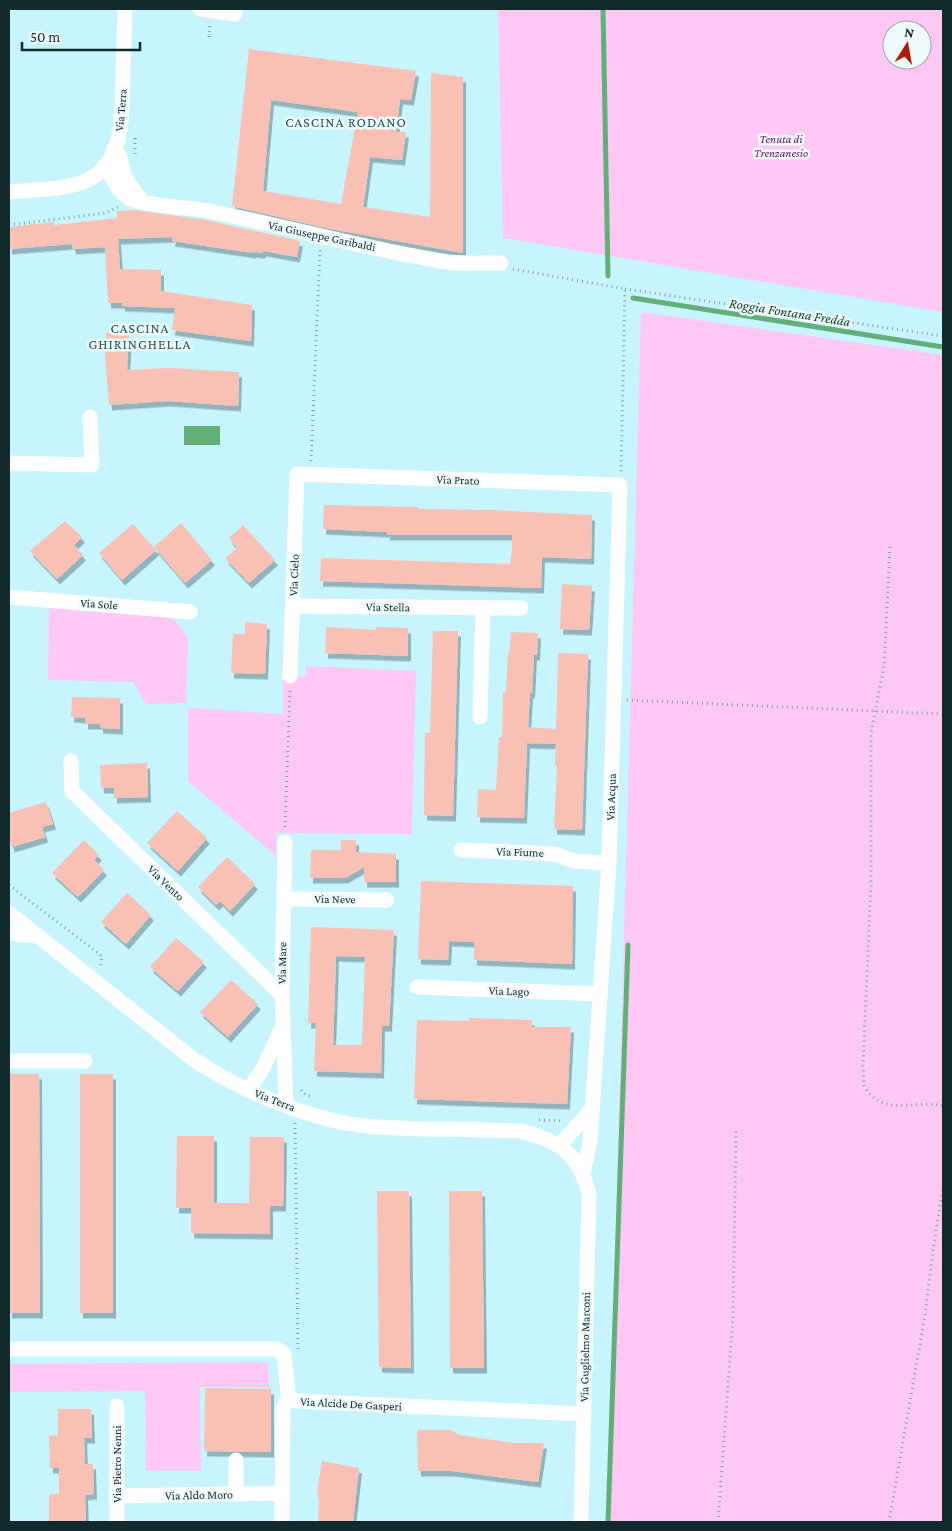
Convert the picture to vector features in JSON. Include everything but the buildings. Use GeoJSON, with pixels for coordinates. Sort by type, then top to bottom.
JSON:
{"type":"FeatureCollection","features":[{"type":"Feature","properties":{"kind":"street","name":"Via Terra"},"geometry":{"type":"LineString","coordinates":[[9,192],[72,186],[88,180],[106,165],[114,148],[122,122],[124,9]]}},
{"type":"Feature","properties":{"kind":"street"},"geometry":{"type":"LineString","coordinates":[[200,9],[235,14]]}},
{"type":"Feature","properties":{"kind":"street"},"geometry":{"type":"LineString","coordinates":[[114,148],[121,157],[124,174],[128,183],[144,202]]}},
{"type":"Feature","properties":{"kind":"street","name":"Via Giuseppe Garibaldi"},"geometry":{"type":"LineString","coordinates":[[106,165],[116,185],[130,199],[191,207],[320,237],[450,262],[501,263]]}},
{"type":"Feature","properties":{"kind":"street"},"geometry":{"type":"LineString","coordinates":[[9,463],[92,465],[90,417]]}},
{"type":"Feature","properties":{"kind":"street","name":"Via Prato"},"geometry":{"type":"LineString","coordinates":[[304,475],[620,485]]}},
{"type":"Feature","properties":{"kind":"street","name":"Via Cielo"},"geometry":{"type":"LineString","coordinates":[[290,676],[293,606],[304,475]]}},
{"type":"Feature","properties":{"kind":"street","name":"Via Acqua"},"geometry":{"type":"LineString","coordinates":[[583,1173],[590,1142],[609,863],[620,485]]}},
{"type":"Feature","properties":{"kind":"street","name":"Via Sole"},"geometry":{"type":"LineString","coordinates":[[9,598],[190,612]]}},
{"type":"Feature","properties":{"kind":"street","name":"Via Stella"},"geometry":{"type":"LineString","coordinates":[[293,606],[521,608]]}},
{"type":"Feature","properties":{"kind":"street"},"geometry":{"type":"LineString","coordinates":[[480,717],[483,608]]}},
{"type":"Feature","properties":{"kind":"street","name":"Via Vento"},"geometry":{"type":"LineString","coordinates":[[71,762],[72,791],[282,995]]}},
{"type":"Feature","properties":{"kind":"street","name":"Via Mare"},"geometry":{"type":"LineString","coordinates":[[285,842],[282,1027],[292,1107]]}},
{"type":"Feature","properties":{"kind":"street","name":"Via Fiume"},"geometry":{"type":"LineString","coordinates":[[460,850],[555,854],[573,861],[609,863]]}},
{"type":"Feature","properties":{"kind":"street","name":"Via Neve"},"geometry":{"type":"LineString","coordinates":[[284,899],[387,900]]}},
{"type":"Feature","properties":{"kind":"street","name":"Via Terra"},"geometry":{"type":"LineString","coordinates":[[9,913],[193,1059],[220,1076],[248,1090],[335,1121],[371,1126],[521,1131],[542,1137],[559,1146],[573,1159],[583,1173]]}},
{"type":"Feature","properties":{"kind":"street"},"geometry":{"type":"LineString","coordinates":[[9,933],[38,936]]}},
{"type":"Feature","properties":{"kind":"street","name":"Via Lago"},"geometry":{"type":"LineString","coordinates":[[417,987],[600,994]]}},
{"type":"Feature","properties":{"kind":"street","name":"Via Mare"},"geometry":{"type":"LineString","coordinates":[[248,1090],[261,1072],[282,1027]]}},
{"type":"Feature","properties":{"kind":"street"},"geometry":{"type":"LineString","coordinates":[[9,1061],[85,1061]]}},
{"type":"Feature","properties":{"kind":"street"},"geometry":{"type":"LineString","coordinates":[[559,1146],[592,1109]]}},
{"type":"Feature","properties":{"kind":"street","name":"Via Guglielmo Marconi"},"geometry":{"type":"LineString","coordinates":[[581,1522],[589,1193],[583,1173]]}},
{"type":"Feature","properties":{"kind":"street","name":"Via Alcide De Gasperi"},"geometry":{"type":"LineString","coordinates":[[9,1349],[277,1349],[284,1354],[289,1397],[299,1402],[584,1414]]}},
{"type":"Feature","properties":{"kind":"street"},"geometry":{"type":"LineString","coordinates":[[282,1522],[283,1408],[289,1397]]}},
{"type":"Feature","properties":{"kind":"street","name":"Via Pietro Nenni"},"geometry":{"type":"LineString","coordinates":[[117,1406],[118,1522]]}},
{"type":"Feature","properties":{"kind":"street"},"geometry":{"type":"LineString","coordinates":[[236,1460],[236,1494]]}},
{"type":"Feature","properties":{"kind":"street","name":"Via Aldo Moro"},"geometry":{"type":"LineString","coordinates":[[117,1496],[281,1493]]}},
{"type":"Feature","properties":{"kind":"path"},"geometry":{"type":"LineString","coordinates":[[9,225],[106,213],[119,207]]}},
{"type":"Feature","properties":{"kind":"path"},"geometry":{"type":"LineString","coordinates":[[304,475],[320,237]]}},
{"type":"Feature","properties":{"kind":"path"},"geometry":{"type":"LineString","coordinates":[[501,263],[517,270],[625,289],[943,336]]}},
{"type":"Feature","properties":{"kind":"path"},"geometry":{"type":"LineString","coordinates":[[620,485],[625,289]]}},
{"type":"Feature","properties":{"kind":"path"},"geometry":{"type":"LineString","coordinates":[[890,547],[884,666],[871,733],[871,881],[863,1066],[864,1087],[873,1098],[880,1102],[897,1106],[934,1104],[943,1106]]}},
{"type":"Feature","properties":{"kind":"path"},"geometry":{"type":"LineString","coordinates":[[285,842],[290,676]]}},
{"type":"Feature","properties":{"kind":"path"},"geometry":{"type":"LineString","coordinates":[[614,699],[943,714]]}},
{"type":"Feature","properties":{"kind":"path"},"geometry":{"type":"LineString","coordinates":[[298,1357],[294,1126],[292,1107],[306,1095]]}},
{"type":"Feature","properties":{"kind":"path"},"geometry":{"type":"LineString","coordinates":[[718,1522],[734,1316],[736,1128]]}},
{"type":"Feature","properties":{"kind":"path"},"geometry":{"type":"LineString","coordinates":[[890,1522],[925,1314],[943,1188]]}},
{"type":"Feature","properties":{"kind":"green space","name":"Tenuta di Trenzanesio"},"geometry":{"type":"Polygon","coordinates":[[[498,9],[943,9],[943,312],[503,238],[498,9]]]}},
{"type":"Feature","properties":{"kind":"green space"},"geometry":{"type":"Polygon","coordinates":[[[641,312],[943,355],[943,1522],[608,1522],[641,312]]]}},
{"type":"Feature","properties":{"kind":"green space"},"geometry":{"type":"Polygon","coordinates":[[[49,607],[171,616],[188,637],[186,703],[146,704],[133,682],[48,680],[49,607]]]}},
{"type":"Feature","properties":{"kind":"green space"},"geometry":{"type":"Polygon","coordinates":[[[306,666],[416,671],[412,834],[276,833],[276,856],[188,781],[188,708],[283,714],[283,675],[305,677],[306,666]]]}},
{"type":"Feature","properties":{"kind":"green space"},"geometry":{"type":"Polygon","coordinates":[[[268,1362],[269,1387],[200,1387],[201,1471],[146,1471],[145,1391],[9,1392],[9,1364],[268,1362]]]}},
{"type":"Feature","properties":{"kind":"shaded area"},"geometry":{"type":"Polygon","coordinates":[[[184,426],[220,426],[220,445],[184,445],[184,426]]]}},
{"type":"Feature","properties":{"kind":"waterway"},"geometry":{"type":"LineString","coordinates":[[603,9],[608,276]]}},
{"type":"Feature","properties":{"kind":"waterway","name":"Roggia Fontana Fredda"},"geometry":{"type":"LineString","coordinates":[[633,298],[943,347]]}},
{"type":"Feature","properties":{"kind":"waterway"},"geometry":{"type":"LineString","coordinates":[[608,1522],[628,945]]}},
{"type":"Feature","properties":{"kind":"district","name":"CASCINA RODANO"},"geometry":{"type":"Point","coordinates":[346,122]}},
{"type":"Feature","properties":{"kind":"district","name":"CASCINA GHIRINGHELLA"},"geometry":{"type":"Point","coordinates":[140,336]}}]}
